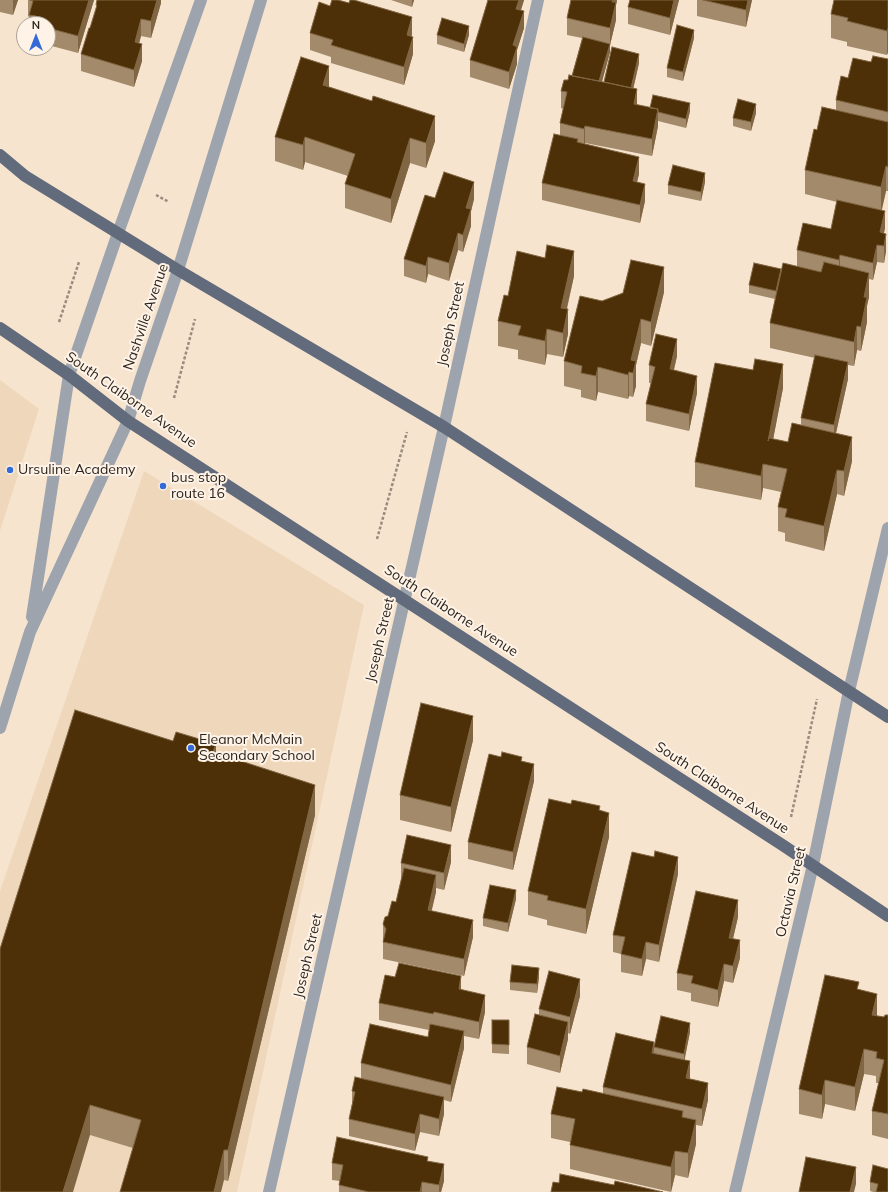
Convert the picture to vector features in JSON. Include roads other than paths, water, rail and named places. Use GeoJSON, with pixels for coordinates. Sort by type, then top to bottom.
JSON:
{"type":"FeatureCollection","features":[{"type":"Feature","properties":{"kind":"main road"},"geometry":{"type":"LineString","coordinates":[[0,155],[25,176],[178,270],[444,427],[888,717]]}},
{"type":"Feature","properties":{"kind":"main road","name":"South Claiborne Avenue"},"geometry":{"type":"LineString","coordinates":[[0,328],[69,375],[128,421],[813,865],[888,916]]}},
{"type":"Feature","properties":{"kind":"street","name":"Nashville Avenue"},"geometry":{"type":"LineString","coordinates":[[30,632],[69,375],[201,0]]}},
{"type":"Feature","properties":{"kind":"street","name":"Nashville Avenue"},"geometry":{"type":"LineString","coordinates":[[0,728],[30,632],[128,421],[178,270],[261,0]]}},
{"type":"Feature","properties":{"kind":"street","name":"Joseph Street"},"geometry":{"type":"LineString","coordinates":[[269,1192],[405,600],[538,0]]}},
{"type":"Feature","properties":{"kind":"street","name":"Octavia Street"},"geometry":{"type":"LineString","coordinates":[[735,1192],[813,865],[849,691],[888,528]]}},
{"type":"Feature","properties":{"kind":"place","name":"Ursuline Academy"},"geometry":{"type":"Point","coordinates":[10,470]}},
{"type":"Feature","properties":{"kind":"place","name":"bus stop route 16"},"geometry":{"type":"Point","coordinates":[163,486]}},
{"type":"Feature","properties":{"kind":"place","name":"Eleanor McMain Secondary School"},"geometry":{"type":"Point","coordinates":[191,748]}}]}
